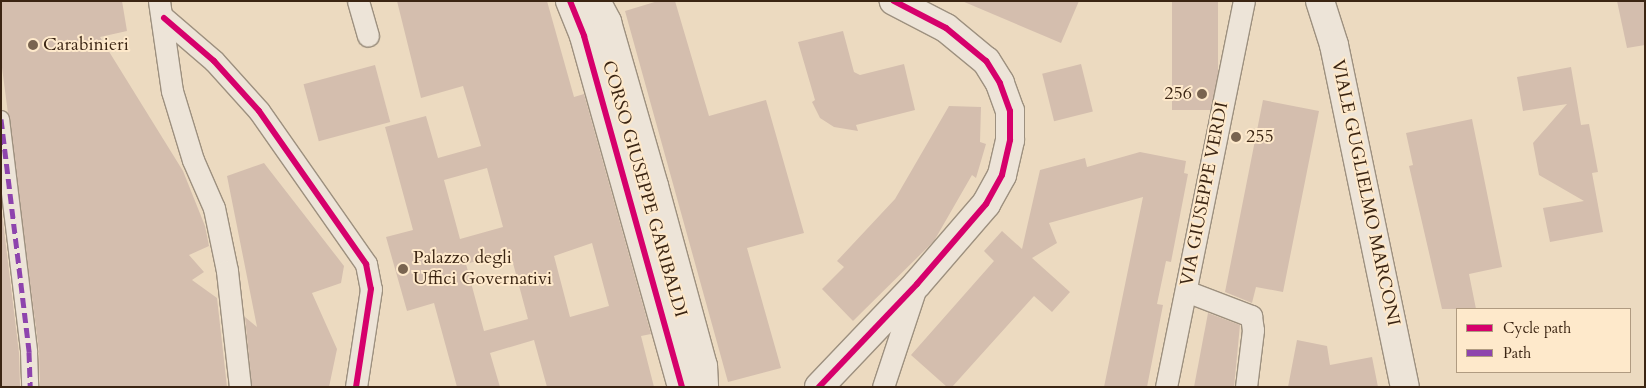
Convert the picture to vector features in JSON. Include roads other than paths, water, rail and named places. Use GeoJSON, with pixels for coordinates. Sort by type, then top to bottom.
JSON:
{"type":"FeatureCollection","features":[{"type":"Feature","properties":{"kind":"street"},"geometry":{"type":"LineString","coordinates":[[358,1],[368,36]]}},
{"type":"Feature","properties":{"kind":"street","name":"CORSO GIUSEPPE GARIBALDI"},"geometry":{"type":"LineString","coordinates":[[570,1],[587,45],[682,387]]}},
{"type":"Feature","properties":{"kind":"street","name":"CORSO GIUSEPPE GARIBALDI"},"geometry":{"type":"LineString","coordinates":[[596,1],[607,22],[654,186],[704,366],[704,387]]}},
{"type":"Feature","properties":{"kind":"street"},"geometry":{"type":"LineString","coordinates":[[819,387],[917,284],[986,204],[1002,175],[1010,140],[1010,111],[1000,83],[967,44],[946,28],[894,1]]}},
{"type":"Feature","properties":{"kind":"street","name":"VIA GIUSEPPE VERDI"},"geometry":{"type":"LineString","coordinates":[[1166,387],[1244,1]]}},
{"type":"Feature","properties":{"kind":"street","name":"VIALE GUGLIELMO MARCONI"},"geometry":{"type":"LineString","coordinates":[[1320,1],[1334,44],[1405,387]]}},
{"type":"Feature","properties":{"kind":"street"},"geometry":{"type":"LineString","coordinates":[[161,10],[165,57],[172,91],[216,217],[227,270],[240,387]]}},
{"type":"Feature","properties":{"kind":"street"},"geometry":{"type":"LineString","coordinates":[[161,10],[214,61],[259,111],[366,264],[371,289],[356,387]]}},
{"type":"Feature","properties":{"kind":"street"},"geometry":{"type":"LineString","coordinates":[[1,119],[4,173],[30,387]]}},
{"type":"Feature","properties":{"kind":"street"},"geometry":{"type":"LineString","coordinates":[[883,387],[917,284]]}},
{"type":"Feature","properties":{"kind":"street"},"geometry":{"type":"LineString","coordinates":[[1186,291],[1251,316],[1246,387]]}},
{"type":"Feature","properties":{"kind":"place","name":"Carabinieri"},"geometry":{"type":"Point","coordinates":[33,45]}},
{"type":"Feature","properties":{"kind":"place","name":"256"},"geometry":{"type":"Point","coordinates":[1202,94]}},
{"type":"Feature","properties":{"kind":"place","name":"255"},"geometry":{"type":"Point","coordinates":[1236,137]}},
{"type":"Feature","properties":{"kind":"place","name":"Palazzo degli Uffici Governativi"},"geometry":{"type":"Point","coordinates":[403,269]}}]}
